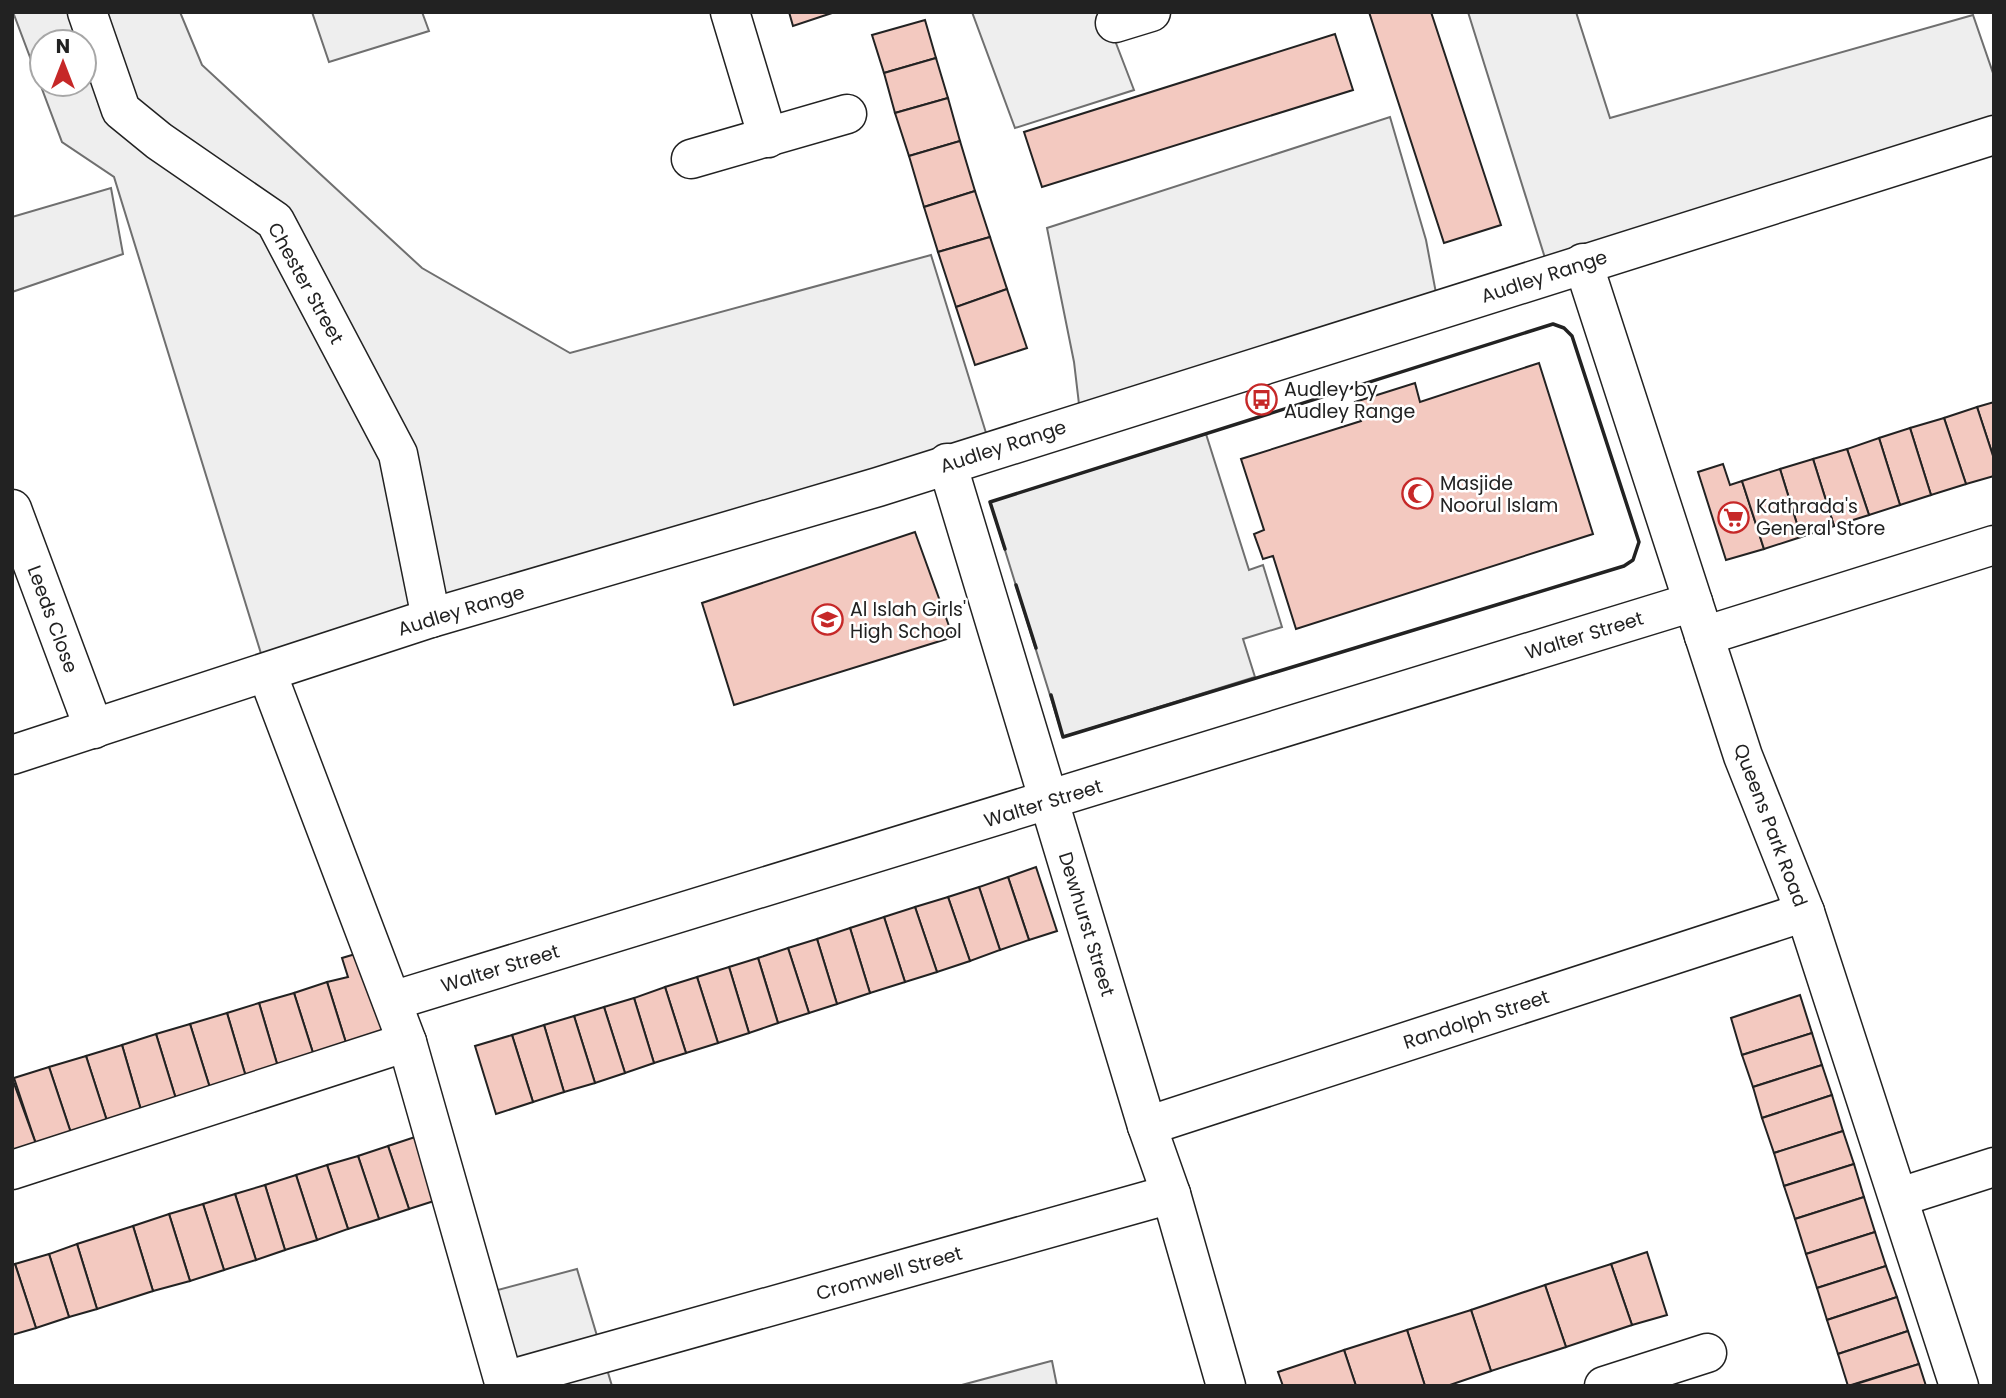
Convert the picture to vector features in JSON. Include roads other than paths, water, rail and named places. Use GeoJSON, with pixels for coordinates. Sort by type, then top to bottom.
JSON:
{"type":"FeatureCollection","features":[{"type":"Feature","properties":{"kind":"street","name":"Chester Street"},"geometry":{"type":"LineString","coordinates":[[87,12],[121,110],[159,141],[275,221],[398,454],[431,618]]}},
{"type":"Feature","properties":{"kind":"street"},"geometry":{"type":"LineString","coordinates":[[730,12],[768,138]]}},
{"type":"Feature","properties":{"kind":"street"},"geometry":{"type":"LineString","coordinates":[[691,159],[847,114]]}},
{"type":"Feature","properties":{"kind":"street","name":"Audley Range"},"geometry":{"type":"LineString","coordinates":[[12,755],[431,618],[878,487],[947,463],[1994,135]]}},
{"type":"Feature","properties":{"kind":"street","name":"Queens Park Road"},"geometry":{"type":"LineString","coordinates":[[1583,263],[1743,756],[1805,912],[1900,1197],[1959,1386]]}},
{"type":"Feature","properties":{"kind":"street","name":"Dewhurst Street"},"geometry":{"type":"LineString","coordinates":[[947,463],[1147,1126],[1171,1194],[1226,1386]]}},
{"type":"Feature","properties":{"kind":"street","name":"Leeds Close"},"geometry":{"type":"LineString","coordinates":[[12,509],[94,729]]}},
{"type":"Feature","properties":{"kind":"street","name":"Walter Street"},"geometry":{"type":"LineString","coordinates":[[392,1001],[1049,802],[1333,712],[1994,545]]}},
{"type":"Feature","properties":{"kind":"street"},"geometry":{"type":"LineString","coordinates":[[267,673],[407,1042],[505,1384]]}},
{"type":"Feature","properties":{"kind":"street","name":"Randolph Street"},"geometry":{"type":"LineString","coordinates":[[1147,1126],[1805,912]]}},
{"type":"Feature","properties":{"kind":"street"},"geometry":{"type":"LineString","coordinates":[[12,1170],[407,1042]]}},
{"type":"Feature","properties":{"kind":"street"},"geometry":{"type":"LineString","coordinates":[[1900,1197],[1994,1167]]}},
{"type":"Feature","properties":{"kind":"street","name":"Cromwell Street"},"geometry":{"type":"LineString","coordinates":[[505,1384],[1171,1194]]}},
{"type":"Feature","properties":{"kind":"street"},"geometry":{"type":"LineString","coordinates":[[1604,1386],[1707,1353]]}},
{"type":"Feature","properties":{"kind":"place","name":"Audley by Audley Range"},"geometry":{"type":"Point","coordinates":[1261,400]}},
{"type":"Feature","properties":{"kind":"place","name":"Masjide Noorul Islam"},"geometry":{"type":"Point","coordinates":[1417,494]}},
{"type":"Feature","properties":{"kind":"place","name":"Kathrada's General Store"},"geometry":{"type":"Point","coordinates":[1733,517]}},
{"type":"Feature","properties":{"kind":"place","name":"Al Islah Girls' High School"},"geometry":{"type":"Point","coordinates":[827,620]}}]}
